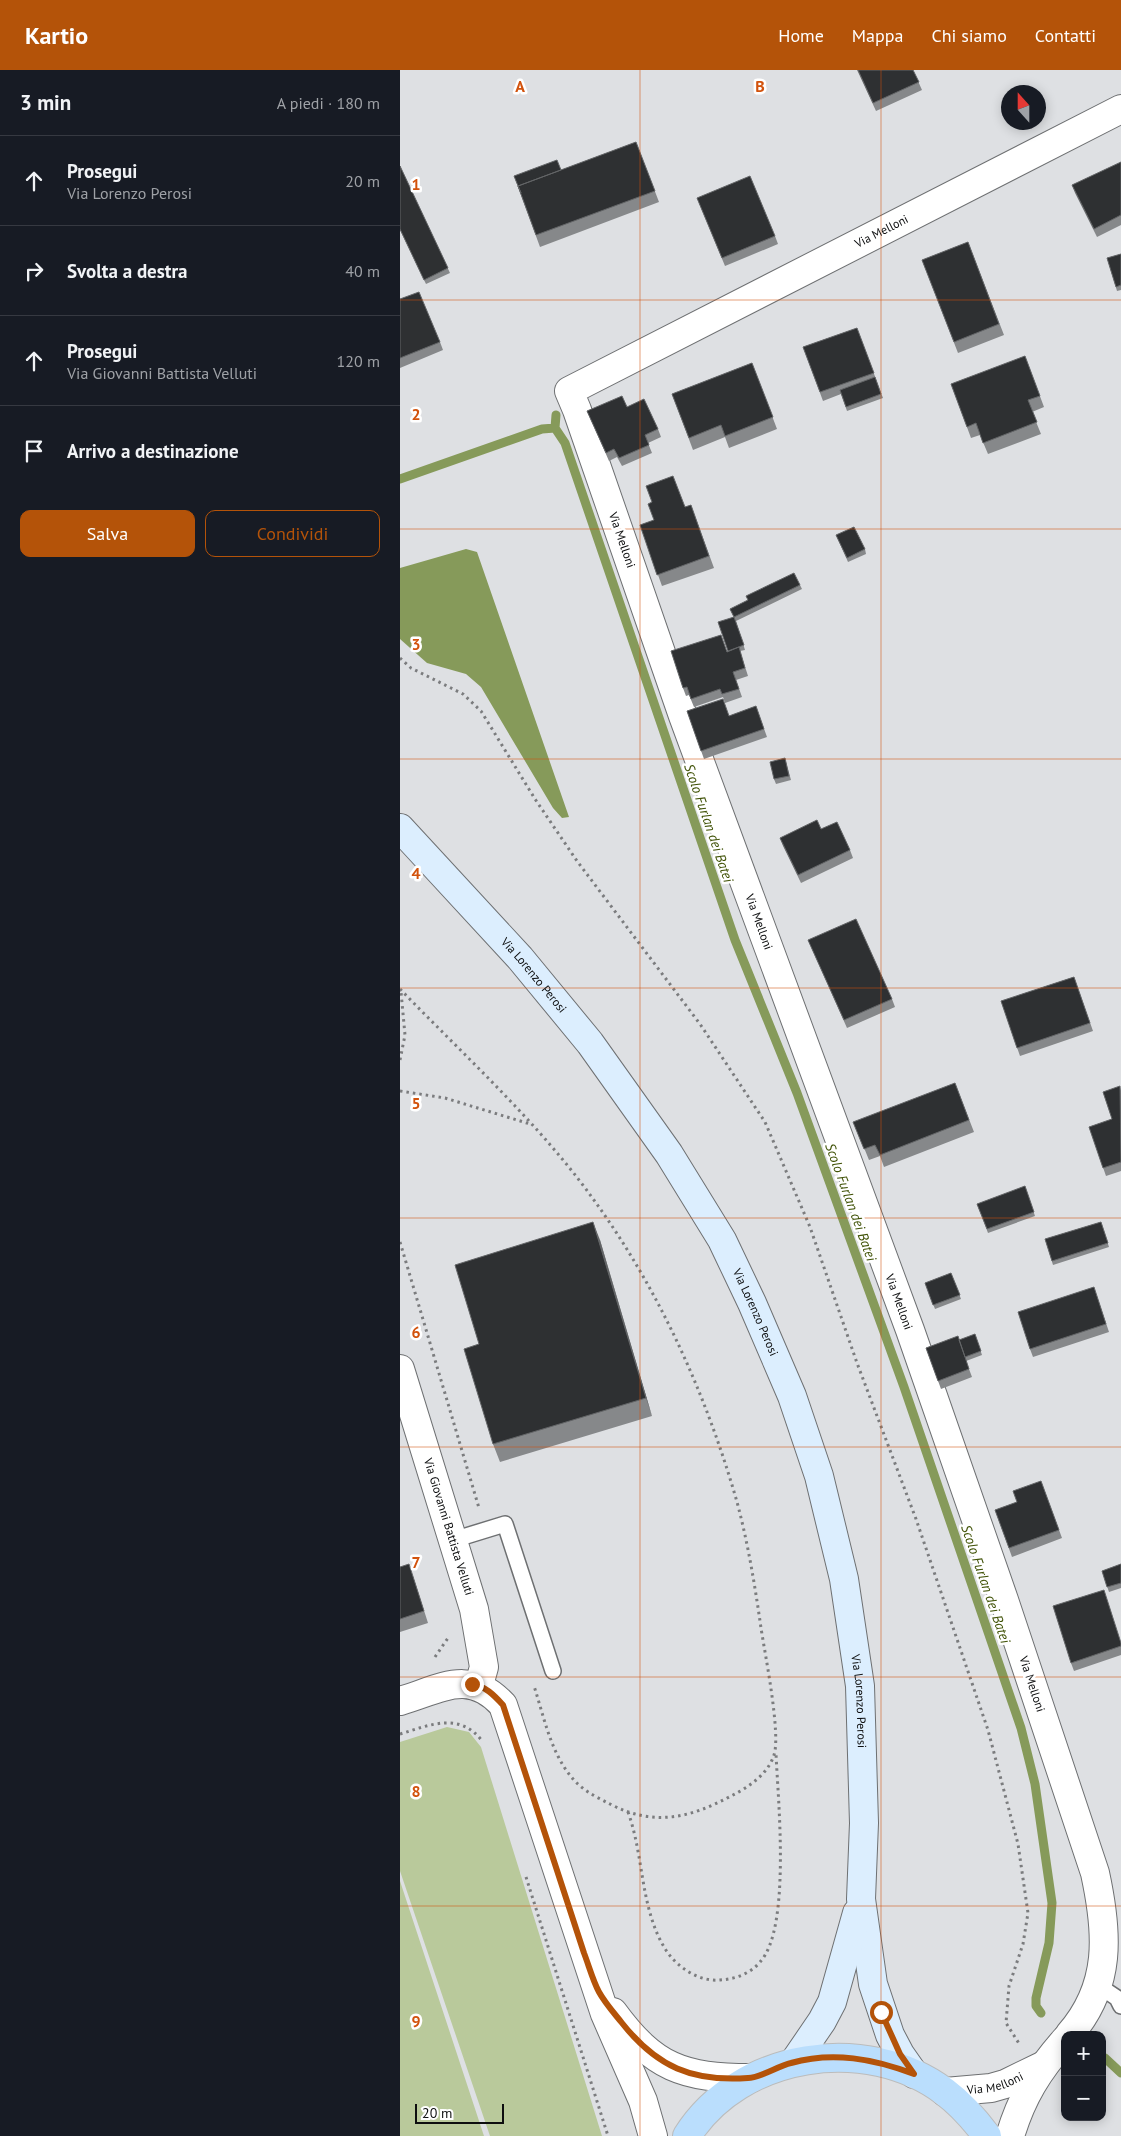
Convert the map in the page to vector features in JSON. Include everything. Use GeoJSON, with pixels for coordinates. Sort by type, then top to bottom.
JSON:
{"type":"FeatureCollection","features":[{"type":"Feature","properties":{"kind":"main road","name":"Via Lorenzo Perosi"},"geometry":{"type":"LineString","coordinates":[[400,828],[520,958],[595,1051],[669,1154],[722,1240],[767,1336],[792,1396],[819,1476],[844,1579],[860,1686],[864,1823],[860,1899],[873,1984],[881,2012],[900,2054],[914,2074]]}},
{"type":"Feature","properties":{"kind":"main road","name":"Via Lorenzo Perosi"},"geometry":{"type":"LineString","coordinates":[[794,2062],[822,2021],[832,2002],[860,1899]]}},
{"type":"Feature","properties":{"kind":"main road"},"geometry":{"type":"LineString","coordinates":[[688,2136],[707,2112],[751,2078],[794,2062],[828,2058],[857,2058],[886,2064],[914,2074],[945,2092],[971,2116],[987,2136]]}},
{"type":"Feature","properties":{"kind":"street","name":"Via Melloni"},"geometry":{"type":"LineString","coordinates":[[1072,2031],[1088,2010],[1099,1986],[1105,1944],[1102,1911],[1095,1874],[1008,1609],[910,1330],[683,716],[569,391],[1121,109]]}},
{"type":"Feature","properties":{"kind":"street","name":"Via Giovanni Battista Velluti"},"geometry":{"type":"LineString","coordinates":[[400,1369],[474,1608],[484,1667],[479,1685]]}},
{"type":"Feature","properties":{"kind":"street"},"geometry":{"type":"LineString","coordinates":[[400,1701],[453,1684],[463,1683],[479,1685],[493,1694],[503,1705],[613,2035],[643,2101],[653,2136]]}},
{"type":"Feature","properties":{"kind":"street"},"geometry":{"type":"LineString","coordinates":[[599,1992],[634,2038],[662,2062],[693,2075],[751,2078]]}},
{"type":"Feature","properties":{"kind":"street","name":"Via Melloni"},"geometry":{"type":"LineString","coordinates":[[1010,2136],[1019,2106],[1042,2066],[1061,2045]]}},
{"type":"Feature","properties":{"kind":"street","name":"Via Melloni"},"geometry":{"type":"LineString","coordinates":[[945,2092],[991,2088],[1005,2084],[1042,2066]]}},
{"type":"Feature","properties":{"kind":"lane"},"geometry":{"type":"LineString","coordinates":[[453,1540],[505,1524],[553,1671]]}},
{"type":"Feature","properties":{"kind":"lane"},"geometry":{"type":"LineString","coordinates":[[1099,1986],[1117,1998],[1121,2006]]}},
{"type":"Feature","properties":{"kind":"path"},"geometry":{"type":"LineString","coordinates":[[400,658],[411,668],[463,694],[481,711],[535,799],[577,861],[700,1024],[765,1122],[810,1227],[857,1363],[916,1519],[988,1730],[1018,1844],[1028,1913],[1023,1944],[1009,1986],[1006,2023],[1021,2047],[1042,2066]]}},
{"type":"Feature","properties":{"kind":"path"},"geometry":{"type":"LineString","coordinates":[[400,990],[405,1035],[400,1060]]}},
{"type":"Feature","properties":{"kind":"path"},"geometry":{"type":"LineString","coordinates":[[400,990],[531,1124],[572,1171],[612,1226],[660,1308],[695,1380],[718,1441],[738,1505],[757,1605],[774,1721],[780,1878],[777,1922],[769,1947],[761,1962],[736,1978],[718,1980],[702,1980],[676,1962],[664,1948],[654,1925],[644,1893],[635,1831],[628,1812]]}},
{"type":"Feature","properties":{"kind":"path"},"geometry":{"type":"LineString","coordinates":[[400,1092],[445,1098],[531,1124]]}},
{"type":"Feature","properties":{"kind":"path"},"geometry":{"type":"LineString","coordinates":[[400,1242],[480,1511]]}},
{"type":"Feature","properties":{"kind":"path"},"geometry":{"type":"LineString","coordinates":[[400,1734],[433,1724],[457,1724],[472,1730],[486,1748]]}},
{"type":"Feature","properties":{"kind":"path"},"geometry":{"type":"LineString","coordinates":[[552,1743],[564,1766],[579,1785],[598,1798],[628,1812],[647,1818],[686,1816],[708,1808],[741,1791],[757,1779],[769,1766],[776,1752]]}},
{"type":"Feature","properties":{"kind":"path"},"geometry":{"type":"LineString","coordinates":[[524,1870],[608,2136]]}},
{"type":"Feature","properties":{"kind":"shaded area"},"geometry":{"type":"Polygon","coordinates":[[[466,549],[477,552],[569,817],[562,818],[553,808],[481,687],[466,674],[427,663],[400,639],[400,568],[466,549]]]}},
{"type":"Feature","properties":{"kind":"shaded area"},"geometry":{"type":"Polygon","coordinates":[[[447,1727],[469,1732],[481,1747],[602,2136],[490,2136],[400,1871],[400,1742],[447,1727]]]}},
{"type":"Feature","properties":{"kind":"shaded area"},"geometry":{"type":"Polygon","coordinates":[[[400,1881],[484,2136],[400,2136],[400,1881]]]}},
{"type":"Feature","properties":{"kind":"building"},"geometry":{"type":"Polygon","coordinates":[[[858,70],[913,70],[919,82],[873,103],[858,70]]]}},
{"type":"Feature","properties":{"kind":"building"},"geometry":{"type":"Polygon","coordinates":[[[636,142],[655,191],[536,235],[518,186],[636,142]]]}},
{"type":"Feature","properties":{"kind":"building"},"geometry":{"type":"Polygon","coordinates":[[[557,160],[561,170],[518,186],[514,176],[557,160]]]}},
{"type":"Feature","properties":{"kind":"building"},"geometry":{"type":"Polygon","coordinates":[[[1121,162],[1121,215],[1094,229],[1072,185],[1121,162]]]}},
{"type":"Feature","properties":{"kind":"building"},"geometry":{"type":"Polygon","coordinates":[[[400,166],[448,268],[424,280],[400,229],[400,166]]]}},
{"type":"Feature","properties":{"kind":"building"},"geometry":{"type":"Polygon","coordinates":[[[750,176],[775,236],[722,258],[697,198],[750,176]]]}},
{"type":"Feature","properties":{"kind":"building"},"geometry":{"type":"Polygon","coordinates":[[[968,242],[999,324],[954,342],[922,260],[968,242]]]}},
{"type":"Feature","properties":{"kind":"building"},"geometry":{"type":"Polygon","coordinates":[[[1121,254],[1121,285],[1116,287],[1107,258],[1121,254]]]}},
{"type":"Feature","properties":{"kind":"building"},"geometry":{"type":"Polygon","coordinates":[[[419,292],[440,342],[400,358],[400,299],[419,292]]]}},
{"type":"Feature","properties":{"kind":"building"},"geometry":{"type":"Polygon","coordinates":[[[857,328],[874,373],[820,392],[803,347],[857,328]]]}},
{"type":"Feature","properties":{"kind":"building"},"geometry":{"type":"Polygon","coordinates":[[[1025,356],[1040,396],[1028,400],[1037,422],[983,443],[976,423],[967,427],[951,384],[1025,356]]]}},
{"type":"Feature","properties":{"kind":"building"},"geometry":{"type":"Polygon","coordinates":[[[752,363],[773,417],[725,436],[721,425],[689,438],[672,394],[752,363]]]}},
{"type":"Feature","properties":{"kind":"building"},"geometry":{"type":"Polygon","coordinates":[[[875,377],[881,394],[846,407],[840,390],[875,377]]]}},
{"type":"Feature","properties":{"kind":"building"},"geometry":{"type":"Polygon","coordinates":[[[622,396],[627,407],[644,399],[658,429],[645,435],[649,445],[619,458],[614,449],[606,453],[587,411],[622,396]]]}},
{"type":"Feature","properties":{"kind":"building"},"geometry":{"type":"Polygon","coordinates":[[[673,476],[685,507],[691,505],[709,556],[657,575],[640,525],[654,520],[648,504],[652,502],[646,486],[673,476]]]}},
{"type":"Feature","properties":{"kind":"building"},"geometry":{"type":"Polygon","coordinates":[[[854,527],[865,549],[847,558],[836,535],[854,527]]]}},
{"type":"Feature","properties":{"kind":"building"},"geometry":{"type":"Polygon","coordinates":[[[794,573],[800,585],[734,617],[730,609],[748,600],[746,596],[794,573]]]}},
{"type":"Feature","properties":{"kind":"building"},"geometry":{"type":"Polygon","coordinates":[[[734,617],[744,645],[728,651],[718,622],[734,617]]]}},
{"type":"Feature","properties":{"kind":"building"},"geometry":{"type":"Polygon","coordinates":[[[721,635],[727,652],[739,647],[745,668],[733,672],[739,689],[722,694],[720,689],[691,699],[687,687],[683,688],[671,651],[721,635]]]}},
{"type":"Feature","properties":{"kind":"building"},"geometry":{"type":"Polygon","coordinates":[[[723,699],[729,716],[756,706],[764,729],[701,751],[687,711],[723,699]]]}},
{"type":"Feature","properties":{"kind":"building"},"geometry":{"type":"Polygon","coordinates":[[[785,758],[789,776],[774,779],[770,762],[785,758]]]}},
{"type":"Feature","properties":{"kind":"building"},"geometry":{"type":"Polygon","coordinates":[[[817,820],[821,829],[837,822],[850,850],[798,875],[780,838],[817,820]]]}},
{"type":"Feature","properties":{"kind":"building"},"geometry":{"type":"Polygon","coordinates":[[[856,919],[892,999],[844,1020],[808,940],[856,919]]]}},
{"type":"Feature","properties":{"kind":"building"},"geometry":{"type":"Polygon","coordinates":[[[1074,977],[1090,1023],[1017,1048],[1001,1001],[1074,977]]]}},
{"type":"Feature","properties":{"kind":"building"},"geometry":{"type":"Polygon","coordinates":[[[955,1083],[969,1120],[880,1155],[875,1145],[864,1149],[853,1122],[955,1083]]]}},
{"type":"Feature","properties":{"kind":"building"},"geometry":{"type":"Polygon","coordinates":[[[1120,1086],[1121,1162],[1103,1168],[1089,1127],[1112,1119],[1103,1092],[1120,1086]]]}},
{"type":"Feature","properties":{"kind":"building"},"geometry":{"type":"Polygon","coordinates":[[[1025,1186],[1034,1212],[987,1229],[977,1204],[1025,1186]]]}},
{"type":"Feature","properties":{"kind":"building"},"geometry":{"type":"Polygon","coordinates":[[[593,1222],[646,1398],[493,1444],[464,1349],[479,1344],[455,1265],[593,1222]]]}},
{"type":"Feature","properties":{"kind":"building"},"geometry":{"type":"Polygon","coordinates":[[[1101,1222],[1108,1243],[1052,1261],[1045,1239],[1101,1222]]]}},
{"type":"Feature","properties":{"kind":"building"},"geometry":{"type":"Polygon","coordinates":[[[951,1273],[960,1295],[933,1305],[925,1283],[951,1273]]]}},
{"type":"Feature","properties":{"kind":"building"},"geometry":{"type":"Polygon","coordinates":[[[1094,1287],[1106,1324],[1030,1349],[1018,1312],[1094,1287]]]}},
{"type":"Feature","properties":{"kind":"building"},"geometry":{"type":"Polygon","coordinates":[[[975,1334],[981,1351],[965,1357],[959,1340],[975,1334]]]}},
{"type":"Feature","properties":{"kind":"building"},"geometry":{"type":"Polygon","coordinates":[[[958,1336],[969,1369],[938,1381],[926,1348],[958,1336]]]}},
{"type":"Feature","properties":{"kind":"building"},"geometry":{"type":"Polygon","coordinates":[[[1041,1481],[1059,1530],[1009,1548],[995,1510],[1017,1502],[1013,1491],[1041,1481]]]}},
{"type":"Feature","properties":{"kind":"building"},"geometry":{"type":"Polygon","coordinates":[[[409,1564],[424,1611],[400,1619],[400,1567],[409,1564]]]}},
{"type":"Feature","properties":{"kind":"building"},"geometry":{"type":"Polygon","coordinates":[[[1121,1564],[1121,1583],[1107,1587],[1102,1571],[1121,1564]]]}},
{"type":"Feature","properties":{"kind":"building"},"geometry":{"type":"Polygon","coordinates":[[[1104,1590],[1121,1646],[1071,1663],[1053,1606],[1104,1590]]]}},
{"type":"Feature","properties":{"kind":"waterway","name":"Scolo Furlan dei Batei"},"geometry":{"type":"LineString","coordinates":[[556,415],[555,428],[565,443],[735,940],[797,1093],[904,1387],[1021,1728],[1035,1784],[1052,1903],[1049,1943],[1036,1998],[1036,2006],[1041,2013]]}},
{"type":"Feature","properties":{"kind":"waterway"},"geometry":{"type":"LineString","coordinates":[[400,479],[542,429],[555,428]]}},
{"type":"Feature","properties":{"kind":"waterway","name":"Scolo Furlan dei Batei"},"geometry":{"type":"LineString","coordinates":[[1106,2059],[1121,2073]]}},
{"type":"Feature","properties":{"kind":"route"},"geometry":{"type":"LineString","coordinates":[[472,1684],[479,1685],[493,1694],[503,1705],[584,1953],[599,1992],[616,2016],[647,2051],[676,2069],[693,2075],[722,2078],[751,2078],[794,2062],[828,2058],[857,2058],[886,2064],[914,2074],[900,2054],[881,2012]]}}]}
